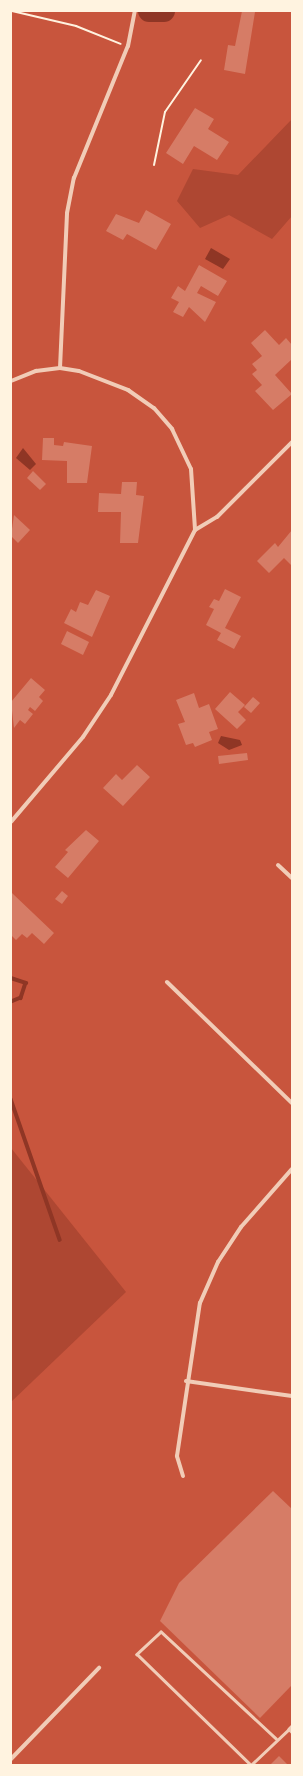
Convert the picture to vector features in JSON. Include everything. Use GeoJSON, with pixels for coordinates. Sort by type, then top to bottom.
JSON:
{"type":"FeatureCollection","features":[{"type":"Feature","properties":{"kind":"street"},"geometry":{"type":"LineString","coordinates":[[60,368],[67,213],[74,178],[128,46],[135,11]]}},
{"type":"Feature","properties":{"kind":"street"},"geometry":{"type":"LineString","coordinates":[[11,381],[36,371],[60,368],[93,376],[128,390],[164,419],[191,469],[195,530],[111,695],[83,737],[11,822]]}},
{"type":"Feature","properties":{"kind":"street"},"geometry":{"type":"LineString","coordinates":[[195,530],[217,517],[292,442]]}},
{"type":"Feature","properties":{"kind":"street"},"geometry":{"type":"LineString","coordinates":[[278,865],[292,878]]}},
{"type":"Feature","properties":{"kind":"street"},"geometry":{"type":"LineString","coordinates":[[167,982],[292,1103]]}},
{"type":"Feature","properties":{"kind":"street"},"geometry":{"type":"LineString","coordinates":[[183,1476],[177,1456],[186,1381],[200,1303],[218,1262],[241,1227],[292,1170]]}},
{"type":"Feature","properties":{"kind":"street"},"geometry":{"type":"LineString","coordinates":[[186,1381],[292,1396]]}},
{"type":"Feature","properties":{"kind":"street"},"geometry":{"type":"LineString","coordinates":[[11,1759],[99,1668]]}},
{"type":"Feature","properties":{"kind":"lane"},"geometry":{"type":"LineString","coordinates":[[276,1739],[161,1632],[137,1654],[251,1765],[276,1739],[292,1726]]}},
{"type":"Feature","properties":{"kind":"lane"},"geometry":{"type":"LineString","coordinates":[[289,1729],[292,1732]]}},
{"type":"Feature","properties":{"kind":"path"},"geometry":{"type":"LineString","coordinates":[[12,11],[76,26],[128,46]]}},
{"type":"Feature","properties":{"kind":"path"},"geometry":{"type":"LineString","coordinates":[[154,165],[165,112],[201,60]]}},
{"type":"Feature","properties":{"kind":"shaded area"},"geometry":{"type":"Polygon","coordinates":[[[292,119],[292,216],[272,239],[229,215],[200,228],[177,201],[193,169],[238,175],[292,119]]]}},
{"type":"Feature","properties":{"kind":"shaded area"},"geometry":{"type":"Polygon","coordinates":[[[211,248],[230,259],[223,269],[205,259],[211,248]]]}},
{"type":"Feature","properties":{"kind":"shaded area"},"geometry":{"type":"Polygon","coordinates":[[[23,448],[36,464],[30,470],[16,458],[23,448]]]}},
{"type":"Feature","properties":{"kind":"shaded area"},"geometry":{"type":"Polygon","coordinates":[[[221,736],[240,740],[242,745],[229,750],[218,743],[221,736]]]}},
{"type":"Feature","properties":{"kind":"shaded area"},"geometry":{"type":"Polygon","coordinates":[[[11,1148],[126,1292],[11,1402],[11,1148]]]}},
{"type":"Feature","properties":{"kind":"building"},"geometry":{"type":"Polygon","coordinates":[[[242,11],[255,12],[245,74],[224,70],[228,45],[235,46],[242,11]]]}},
{"type":"Feature","properties":{"kind":"building"},"geometry":{"type":"Polygon","coordinates":[[[195,108],[214,119],[208,129],[229,142],[217,160],[194,146],[183,164],[166,153],[195,108]]]}},
{"type":"Feature","properties":{"kind":"building"},"geometry":{"type":"Polygon","coordinates":[[[146,210],[171,224],[156,250],[127,234],[123,240],[106,231],[116,214],[139,223],[146,210]]]}},
{"type":"Feature","properties":{"kind":"building"},"geometry":{"type":"Polygon","coordinates":[[[199,265],[227,281],[218,296],[201,286],[197,293],[216,302],[205,322],[189,307],[183,317],[173,312],[179,302],[171,298],[178,286],[185,291],[199,265]]]}},
{"type":"Feature","properties":{"kind":"building"},"geometry":{"type":"Polygon","coordinates":[[[265,330],[279,345],[286,338],[292,345],[292,359],[275,375],[292,394],[273,410],[255,391],[262,385],[252,374],[257,370],[252,364],[262,356],[251,343],[265,330]]]}},
{"type":"Feature","properties":{"kind":"building"},"geometry":{"type":"Polygon","coordinates":[[[43,438],[54,438],[54,445],[63,446],[64,442],[92,446],[87,483],[67,483],[67,461],[42,460],[43,438]]]}},
{"type":"Feature","properties":{"kind":"building"},"geometry":{"type":"Polygon","coordinates":[[[33,471],[46,484],[40,490],[27,478],[33,471]]]}},
{"type":"Feature","properties":{"kind":"building"},"geometry":{"type":"Polygon","coordinates":[[[122,482],[137,482],[136,495],[144,496],[138,543],[120,543],[121,512],[98,512],[99,493],[121,494],[122,482]]]}},
{"type":"Feature","properties":{"kind":"building"},"geometry":{"type":"Polygon","coordinates":[[[14,515],[30,530],[18,543],[11,536],[14,515]]]}},
{"type":"Feature","properties":{"kind":"building"},"geometry":{"type":"Polygon","coordinates":[[[292,530],[292,566],[284,558],[269,573],[257,561],[275,543],[278,547],[292,530]]]}},
{"type":"Feature","properties":{"kind":"building"},"geometry":{"type":"Polygon","coordinates":[[[225,589],[241,597],[225,628],[241,636],[234,649],[217,640],[221,633],[206,625],[214,609],[209,607],[214,599],[219,601],[225,589]]]}},
{"type":"Feature","properties":{"kind":"building"},"geometry":{"type":"Polygon","coordinates":[[[96,590],[110,596],[92,637],[64,623],[71,609],[76,612],[80,602],[88,605],[96,590]]]}},
{"type":"Feature","properties":{"kind":"building"},"geometry":{"type":"Polygon","coordinates":[[[67,631],[89,642],[83,655],[61,644],[67,631]]]}},
{"type":"Feature","properties":{"kind":"building"},"geometry":{"type":"Polygon","coordinates":[[[31,678],[45,690],[39,697],[43,701],[35,711],[30,707],[28,710],[33,714],[25,724],[20,720],[14,728],[11,702],[31,678]]]}},
{"type":"Feature","properties":{"kind":"building"},"geometry":{"type":"Polygon","coordinates":[[[230,692],[245,705],[238,712],[246,720],[237,729],[215,709],[230,692]]]}},
{"type":"Feature","properties":{"kind":"building"},"geometry":{"type":"Polygon","coordinates":[[[194,693],[199,708],[209,704],[218,729],[209,732],[212,740],[195,747],[193,743],[186,745],[178,724],[185,722],[176,700],[194,693]]]}},
{"type":"Feature","properties":{"kind":"building"},"geometry":{"type":"Polygon","coordinates":[[[253,697],[260,703],[251,713],[244,707],[253,697]]]}},
{"type":"Feature","properties":{"kind":"building"},"geometry":{"type":"Polygon","coordinates":[[[247,753],[248,760],[219,764],[218,756],[247,753]]]}},
{"type":"Feature","properties":{"kind":"building"},"geometry":{"type":"Polygon","coordinates":[[[137,765],[150,777],[123,806],[103,788],[116,774],[122,780],[137,765]]]}},
{"type":"Feature","properties":{"kind":"building"},"geometry":{"type":"Polygon","coordinates":[[[86,830],[99,841],[68,878],[55,867],[68,852],[65,850],[86,830]]]}},
{"type":"Feature","properties":{"kind":"building"},"geometry":{"type":"Polygon","coordinates":[[[62,891],[68,896],[62,904],[55,899],[62,891]]]}},
{"type":"Feature","properties":{"kind":"building"},"geometry":{"type":"Polygon","coordinates":[[[12,893],[54,933],[44,944],[32,933],[27,938],[22,934],[16,940],[11,935],[12,893]]]}},
{"type":"Feature","properties":{"kind":"building"},"geometry":{"type":"Polygon","coordinates":[[[273,1491],[292,1509],[292,1685],[260,1718],[160,1621],[179,1583],[273,1491]]]}},
{"type":"Feature","properties":{"kind":"building"},"geometry":{"type":"Polygon","coordinates":[[[279,1756],[288,1765],[270,1765],[279,1756]]]}},
{"type":"Feature","properties":{"kind":"waterway"},"geometry":{"type":"LineString","coordinates":[[149,11],[164,11]]}},
{"type":"Feature","properties":{"kind":"waterway"},"geometry":{"type":"LineString","coordinates":[[11,978],[26,983],[21,998],[11,1002]]}},
{"type":"Feature","properties":{"kind":"waterway"},"geometry":{"type":"LineString","coordinates":[[11,1099],[60,1240]]}}]}
